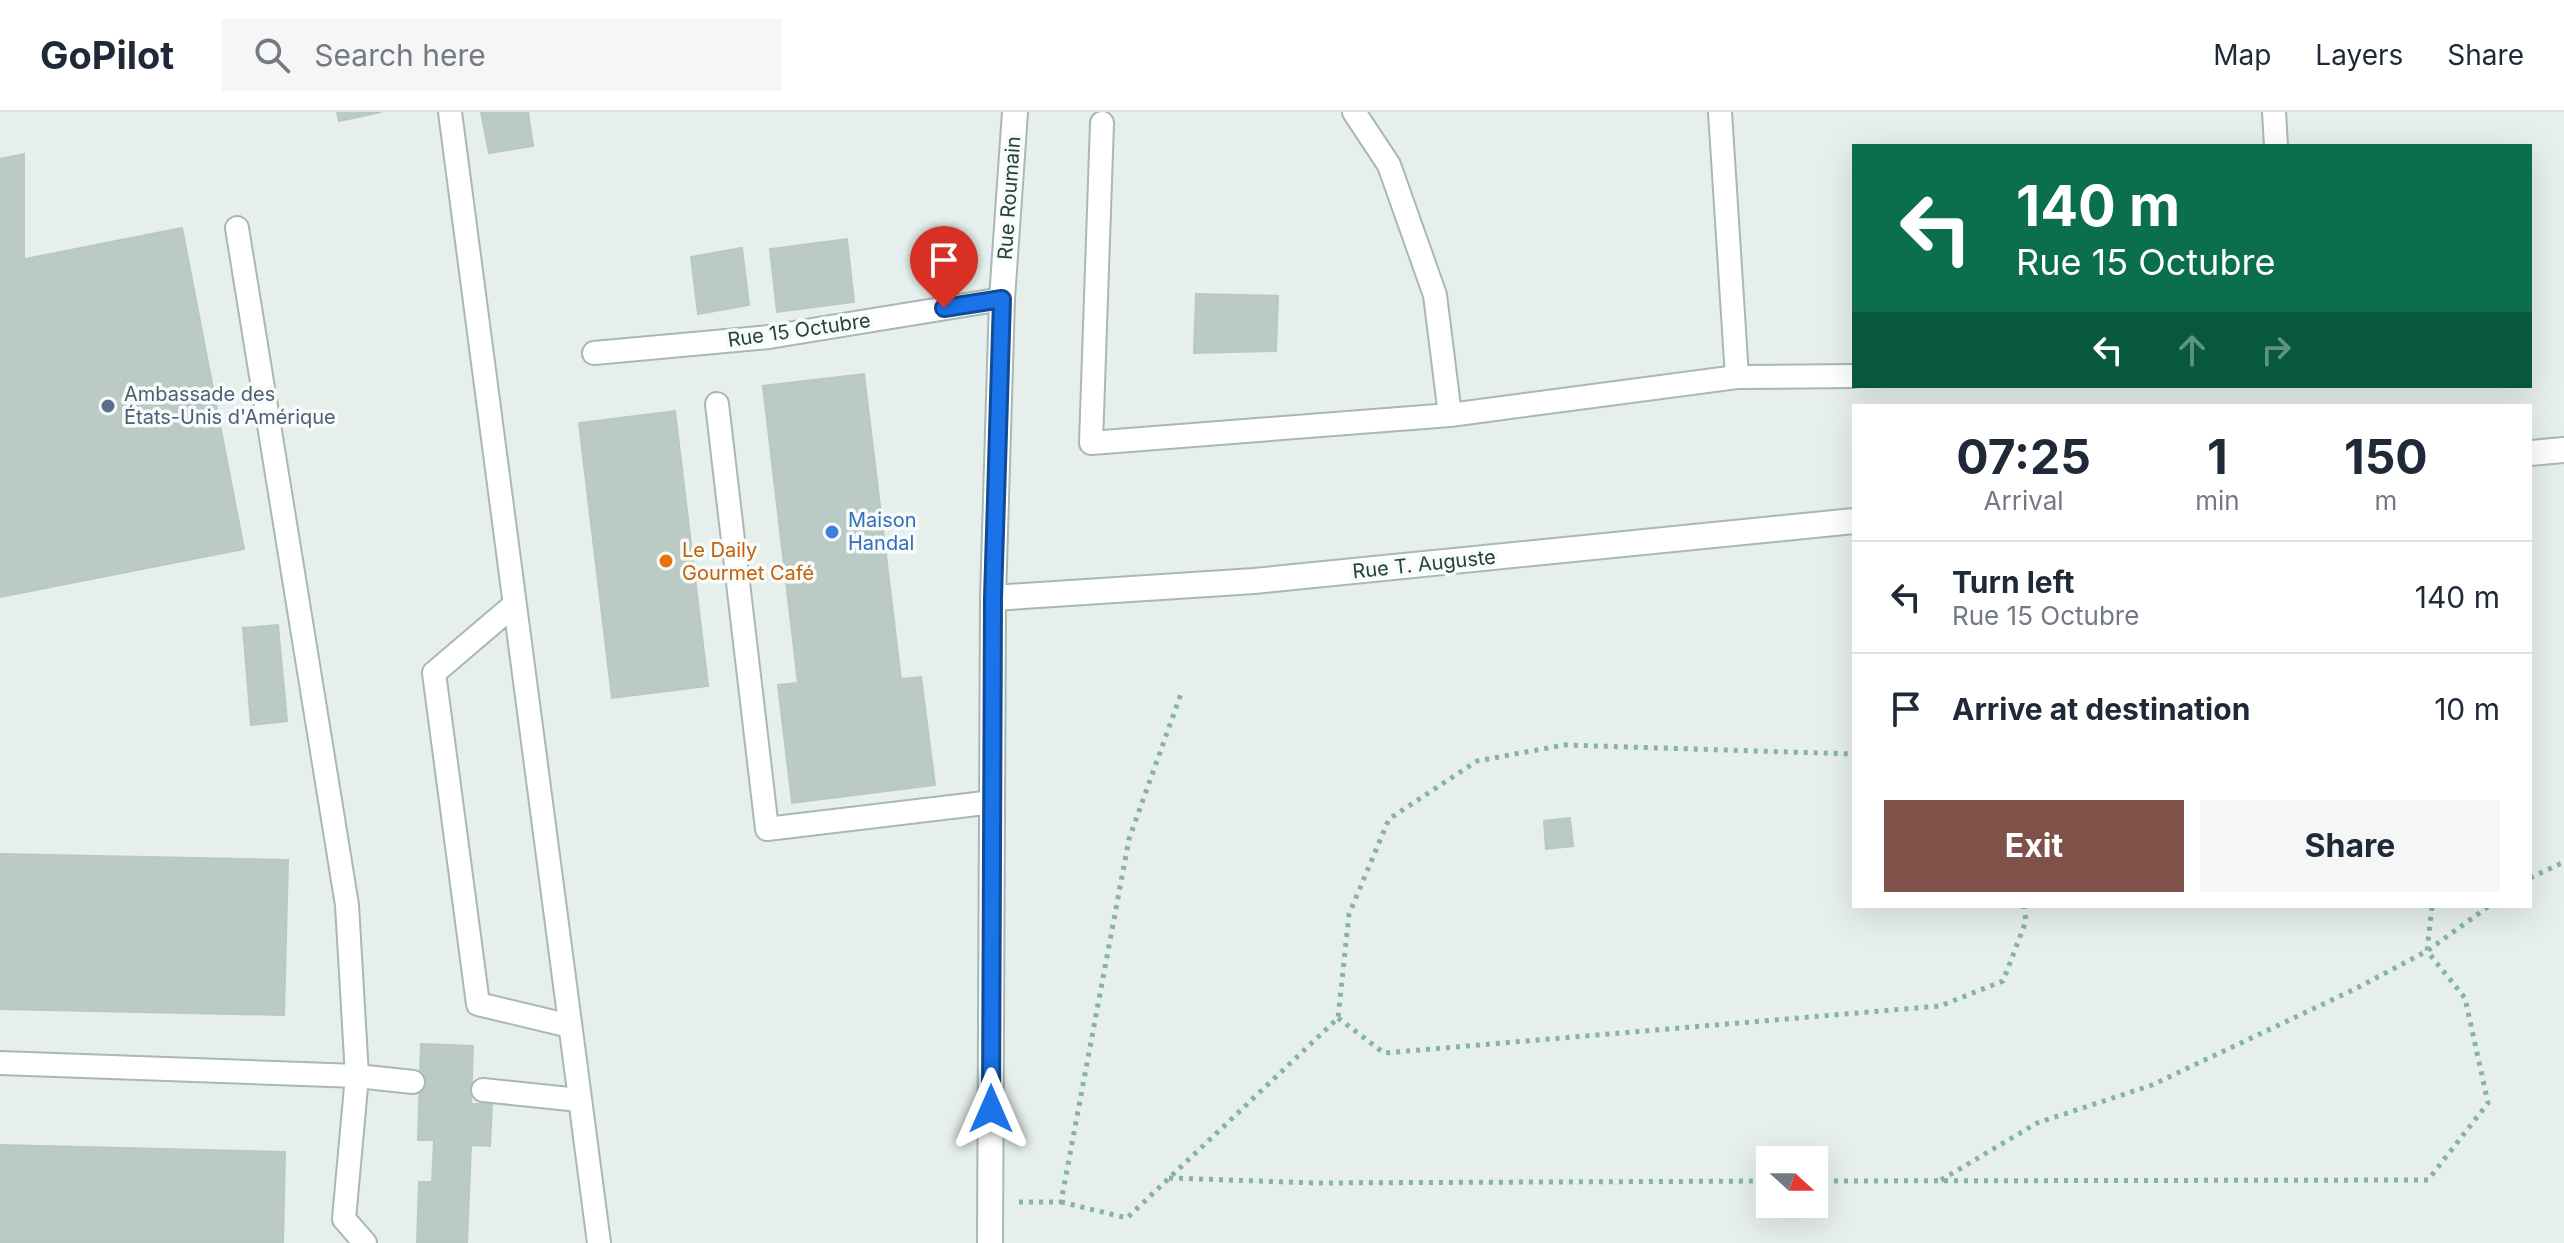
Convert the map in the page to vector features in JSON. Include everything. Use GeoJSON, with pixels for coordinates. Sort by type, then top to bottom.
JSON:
{"type":"FeatureCollection","features":[{"type":"Feature","properties":{"kind":"street","name":"Rue Roumain"},"geometry":{"type":"LineString","coordinates":[[990,1243],[993,598],[1002,299],[1015,112]]}},
{"type":"Feature","properties":{"kind":"street"},"geometry":{"type":"LineString","coordinates":[[2532,453],[2564,450]]}},
{"type":"Feature","properties":{"kind":"street","name":"Rue T. Auguste"},"geometry":{"type":"LineString","coordinates":[[993,598],[1254,581],[1852,521]]}},
{"type":"Feature","properties":{"kind":"lane"},"geometry":{"type":"LineString","coordinates":[[450,112],[597,1235],[578,1243]]}},
{"type":"Feature","properties":{"kind":"lane"},"geometry":{"type":"LineString","coordinates":[[1354,112],[1389,165],[1435,295],[1450,415]]}},
{"type":"Feature","properties":{"kind":"lane"},"geometry":{"type":"LineString","coordinates":[[1720,112],[1737,377]]}},
{"type":"Feature","properties":{"kind":"lane"},"geometry":{"type":"LineString","coordinates":[[2274,112],[2276,144]]}},
{"type":"Feature","properties":{"kind":"lane"},"geometry":{"type":"LineString","coordinates":[[1102,123],[1091,443],[1450,415],[1737,377],[1852,376]]}},
{"type":"Feature","properties":{"kind":"lane"},"geometry":{"type":"LineString","coordinates":[[237,228],[347,905],[357,1076],[344,1219],[365,1243]]}},
{"type":"Feature","properties":{"kind":"lane","name":"Rue 15 Octubre"},"geometry":{"type":"LineString","coordinates":[[594,353],[769,337],[1002,299]]}},
{"type":"Feature","properties":{"kind":"lane"},"geometry":{"type":"LineString","coordinates":[[717,404],[767,829],[993,802]]}},
{"type":"Feature","properties":{"kind":"lane"},"geometry":{"type":"LineString","coordinates":[[514,605],[434,673],[478,1004],[570,1026]]}},
{"type":"Feature","properties":{"kind":"lane"},"geometry":{"type":"LineString","coordinates":[[0,1063],[357,1076],[413,1082]]}},
{"type":"Feature","properties":{"kind":"lane"},"geometry":{"type":"LineString","coordinates":[[483,1090],[579,1100]]}},
{"type":"Feature","properties":{"kind":"path"},"geometry":{"type":"LineString","coordinates":[[1061,1202],[1129,839],[1182,691]]}},
{"type":"Feature","properties":{"kind":"path"},"geometry":{"type":"LineString","coordinates":[[990,1201],[1061,1202],[1127,1218],[1338,1018],[1349,914],[1389,819],[1477,761],[1564,745],[1852,754]]}},
{"type":"Feature","properties":{"kind":"path"},"geometry":{"type":"LineString","coordinates":[[2532,877],[2564,862]]}},
{"type":"Feature","properties":{"kind":"path"},"geometry":{"type":"LineString","coordinates":[[1338,1018],[1384,1053],[1940,1006],[2003,981],[2026,921],[2024,908]]}},
{"type":"Feature","properties":{"kind":"path"},"geometry":{"type":"LineString","coordinates":[[1828,1181],[2428,1180],[2488,1103],[2465,998],[2427,951],[2432,908]]}},
{"type":"Feature","properties":{"kind":"path"},"geometry":{"type":"LineString","coordinates":[[1940,1181],[2037,1123],[2152,1085],[2357,988],[2427,951],[2486,908]]}},
{"type":"Feature","properties":{"kind":"path"},"geometry":{"type":"LineString","coordinates":[[1169,1178],[1316,1183],[1756,1181]]}},
{"type":"Feature","properties":{"kind":"building"},"geometry":{"type":"Polygon","coordinates":[[[337,112],[381,112],[339,121],[337,112]]]}},
{"type":"Feature","properties":{"kind":"building"},"geometry":{"type":"Polygon","coordinates":[[[481,112],[528,112],[533,146],[489,153],[481,112]]]}},
{"type":"Feature","properties":{"kind":"building"},"geometry":{"type":"Polygon","coordinates":[[[24,154],[24,260],[0,264],[0,159],[24,154]]]}},
{"type":"Feature","properties":{"kind":"building","name":"Ambassade des États-Unis d'Amérique"},"geometry":{"type":"Polygon","coordinates":[[[182,228],[244,549],[0,597],[0,264],[182,228]]]}},
{"type":"Feature","properties":{"kind":"building"},"geometry":{"type":"Polygon","coordinates":[[[847,239],[854,302],[777,312],[770,249],[847,239]]]}},
{"type":"Feature","properties":{"kind":"building"},"geometry":{"type":"Polygon","coordinates":[[[742,248],[749,305],[698,314],[691,257],[742,248]]]}},
{"type":"Feature","properties":{"kind":"building"},"geometry":{"type":"Polygon","coordinates":[[[1196,294],[1278,296],[1276,351],[1194,353],[1196,294]]]}},
{"type":"Feature","properties":{"kind":"building","name":"Maison Handal"},"geometry":{"type":"Polygon","coordinates":[[[864,374],[901,679],[921,677],[935,785],[792,803],[778,685],[798,683],[763,386],[864,374]]]}},
{"type":"Feature","properties":{"kind":"building"},"geometry":{"type":"Polygon","coordinates":[[[675,411],[708,686],[612,698],[579,423],[675,411]]]}},
{"type":"Feature","properties":{"kind":"building"},"geometry":{"type":"Polygon","coordinates":[[[278,625],[287,721],[251,725],[243,628],[278,625]]]}},
{"type":"Feature","properties":{"kind":"building"},"geometry":{"type":"Polygon","coordinates":[[[1570,818],[1573,846],[1546,849],[1544,821],[1570,818]]]}},
{"type":"Feature","properties":{"kind":"building"},"geometry":{"type":"Polygon","coordinates":[[[0,854],[288,860],[284,1015],[0,1009],[0,854]]]}},
{"type":"Feature","properties":{"kind":"building"},"geometry":{"type":"Polygon","coordinates":[[[421,1044],[473,1046],[471,1104],[492,1104],[490,1146],[471,1145],[467,1243],[417,1243],[419,1182],[432,1182],[434,1140],[418,1140],[421,1044]]]}},
{"type":"Feature","properties":{"kind":"building"},"geometry":{"type":"Polygon","coordinates":[[[0,1145],[285,1152],[283,1243],[0,1243],[0,1145]]]}},
{"type":"Feature","properties":{"kind":"place","name":"Ambassade des États-Unis d'Amérique"},"geometry":{"type":"Point","coordinates":[108,406]}},
{"type":"Feature","properties":{"kind":"place","name":"Maison Handal"},"geometry":{"type":"Point","coordinates":[832,532]}},
{"type":"Feature","properties":{"kind":"place","name":"Le Daily Gourmet Café"},"geometry":{"type":"Point","coordinates":[666,561]}},
{"type":"Feature","properties":{"kind":"route"},"geometry":{"type":"LineString","coordinates":[[944,308],[1002,299],[993,598],[991,1109]]}}]}
